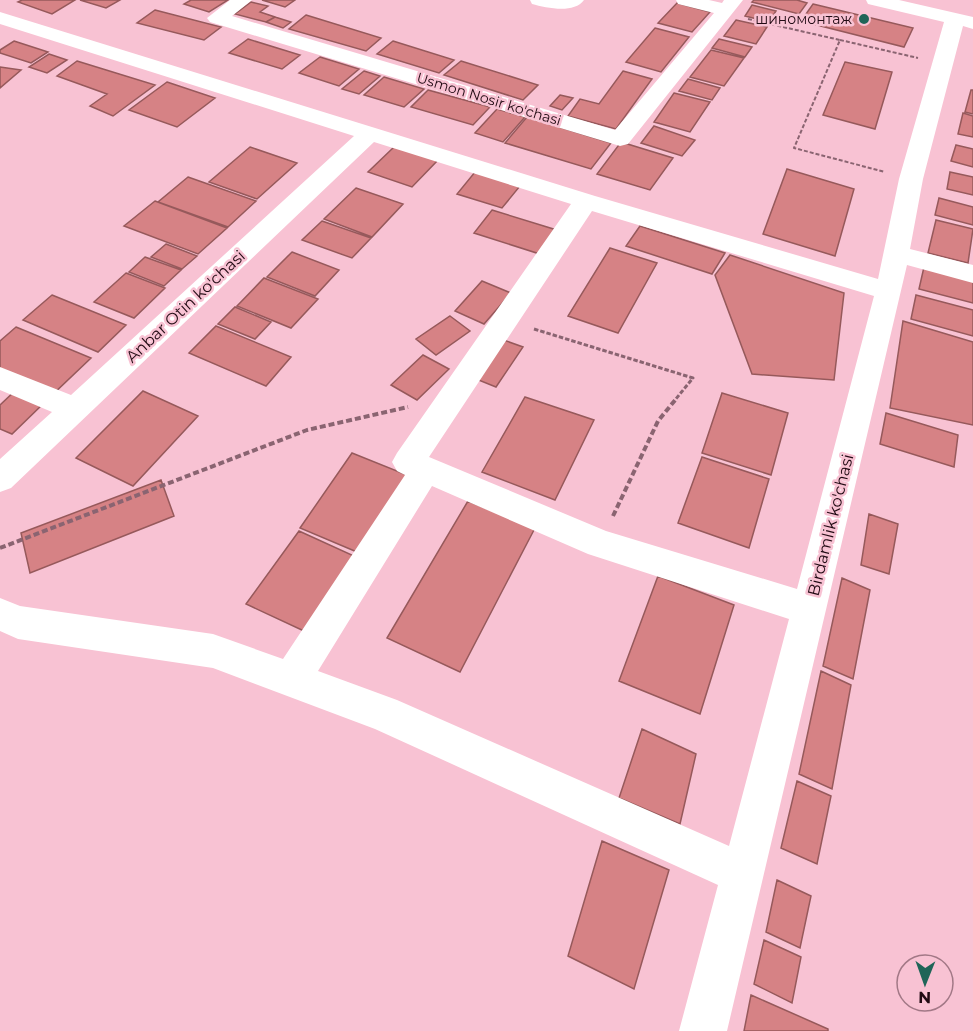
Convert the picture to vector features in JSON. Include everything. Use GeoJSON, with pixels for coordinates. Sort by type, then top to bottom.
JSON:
{"type":"FeatureCollection","features":[{"type":"Feature","properties":{"kind":"street"},"geometry":{"type":"LineString","coordinates":[[0,3],[5,0]]}},
{"type":"Feature","properties":{"kind":"street","name":"Usmon Nosir ko'chasi"},"geometry":{"type":"LineString","coordinates":[[243,0],[217,18],[620,138],[728,8]]}},
{"type":"Feature","properties":{"kind":"street"},"geometry":{"type":"LineString","coordinates":[[538,0],[571,3],[575,0]]}},
{"type":"Feature","properties":{"kind":"street"},"geometry":{"type":"LineString","coordinates":[[685,0],[728,8]]}},
{"type":"Feature","properties":{"kind":"street"},"geometry":{"type":"LineString","coordinates":[[875,0],[964,21]]}},
{"type":"Feature","properties":{"kind":"street"},"geometry":{"type":"LineString","coordinates":[[0,18],[586,201],[889,291]]}},
{"type":"Feature","properties":{"kind":"street","name":"Birdamlik ko'chasi"},"geometry":{"type":"LineString","coordinates":[[703,1031],[889,291],[911,179],[943,64],[964,21]]}},
{"type":"Feature","properties":{"kind":"street","name":"Anbar Otin ko'chasi"},"geometry":{"type":"LineString","coordinates":[[0,479],[371,134]]}},
{"type":"Feature","properties":{"kind":"street"},"geometry":{"type":"LineString","coordinates":[[586,201],[408,462],[600,544],[809,609]]}},
{"type":"Feature","properties":{"kind":"street"},"geometry":{"type":"LineString","coordinates":[[898,254],[973,274]]}},
{"type":"Feature","properties":{"kind":"street"},"geometry":{"type":"LineString","coordinates":[[0,378],[75,409]]}},
{"type":"Feature","properties":{"kind":"street"},"geometry":{"type":"LineString","coordinates":[[291,680],[425,471]]}},
{"type":"Feature","properties":{"kind":"street"},"geometry":{"type":"LineString","coordinates":[[0,614],[18,622],[213,651],[382,712],[741,873]]}},
{"type":"Feature","properties":{"kind":"path"},"geometry":{"type":"LineString","coordinates":[[728,8],[840,40],[943,64]]}},
{"type":"Feature","properties":{"kind":"path"},"geometry":{"type":"LineString","coordinates":[[840,40],[794,148],[911,179]]}},
{"type":"Feature","properties":{"kind":"path"},"geometry":{"type":"LineString","coordinates":[[505,320],[693,378],[658,421],[600,544]]}},
{"type":"Feature","properties":{"kind":"path"},"geometry":{"type":"LineString","coordinates":[[0,548],[307,430],[453,396]]}},
{"type":"Feature","properties":{"kind":"building"},"geometry":{"type":"Polygon","coordinates":[[[22,0],[75,0],[52,14],[18,2],[22,0]]]}},
{"type":"Feature","properties":{"kind":"building"},"geometry":{"type":"Polygon","coordinates":[[[80,0],[120,0],[106,8],[80,0]]]}},
{"type":"Feature","properties":{"kind":"building"},"geometry":{"type":"Polygon","coordinates":[[[191,0],[228,0],[209,12],[184,4],[191,0]]]}},
{"type":"Feature","properties":{"kind":"building"},"geometry":{"type":"Polygon","coordinates":[[[262,0],[295,0],[285,7],[262,0]]]}},
{"type":"Feature","properties":{"kind":"building"},"geometry":{"type":"Polygon","coordinates":[[[754,0],[797,0],[807,3],[799,14],[752,2],[754,0]]]}},
{"type":"Feature","properties":{"kind":"building"},"geometry":{"type":"Polygon","coordinates":[[[251,2],[268,6],[260,12],[275,17],[266,22],[235,14],[251,2]]]}},
{"type":"Feature","properties":{"kind":"building"},"geometry":{"type":"Polygon","coordinates":[[[677,3],[710,12],[692,32],[658,23],[677,3]]]}},
{"type":"Feature","properties":{"kind":"building"},"geometry":{"type":"Polygon","coordinates":[[[813,4],[913,28],[904,47],[801,21],[813,4]]]}},
{"type":"Feature","properties":{"kind":"building"},"geometry":{"type":"Polygon","coordinates":[[[752,5],[776,11],[769,22],[745,16],[752,5]]]}},
{"type":"Feature","properties":{"kind":"building"},"geometry":{"type":"Polygon","coordinates":[[[155,10],[221,27],[204,40],[137,23],[155,10]]]}},
{"type":"Feature","properties":{"kind":"building"},"geometry":{"type":"Polygon","coordinates":[[[306,15],[381,38],[366,51],[289,29],[306,15]]]}},
{"type":"Feature","properties":{"kind":"building"},"geometry":{"type":"Polygon","coordinates":[[[275,17],[291,22],[283,28],[266,22],[275,17]]]}},
{"type":"Feature","properties":{"kind":"building"},"geometry":{"type":"Polygon","coordinates":[[[736,20],[767,27],[756,44],[724,36],[736,20]]]}},
{"type":"Feature","properties":{"kind":"building"},"geometry":{"type":"Polygon","coordinates":[[[655,28],[689,37],[661,72],[626,62],[655,28]]]}},
{"type":"Feature","properties":{"kind":"building"},"geometry":{"type":"Polygon","coordinates":[[[248,39],[300,55],[282,69],[229,53],[248,39]]]}},
{"type":"Feature","properties":{"kind":"building"},"geometry":{"type":"Polygon","coordinates":[[[719,39],[752,47],[745,57],[712,48],[719,39]]]}},
{"type":"Feature","properties":{"kind":"building"},"geometry":{"type":"Polygon","coordinates":[[[14,41],[48,52],[31,63],[0,53],[0,50],[14,41]]]}},
{"type":"Feature","properties":{"kind":"building"},"geometry":{"type":"Polygon","coordinates":[[[393,41],[454,60],[439,73],[377,54],[393,41]]]}},
{"type":"Feature","properties":{"kind":"building"},"geometry":{"type":"Polygon","coordinates":[[[711,50],[744,58],[724,86],[690,77],[711,50]]]}},
{"type":"Feature","properties":{"kind":"building"},"geometry":{"type":"Polygon","coordinates":[[[49,54],[67,60],[47,73],[29,67],[49,54]]]}},
{"type":"Feature","properties":{"kind":"building"},"geometry":{"type":"Polygon","coordinates":[[[320,57],[359,69],[339,86],[299,73],[320,57]]]}},
{"type":"Feature","properties":{"kind":"building"},"geometry":{"type":"Polygon","coordinates":[[[77,61],[155,85],[113,116],[90,106],[107,94],[57,76],[77,61]]]}},
{"type":"Feature","properties":{"kind":"building"},"geometry":{"type":"Polygon","coordinates":[[[461,61],[538,85],[523,100],[444,75],[461,61]]]}},
{"type":"Feature","properties":{"kind":"building"},"geometry":{"type":"Polygon","coordinates":[[[845,62],[892,72],[875,129],[823,115],[845,62]]]}},
{"type":"Feature","properties":{"kind":"building"},"geometry":{"type":"Polygon","coordinates":[[[0,67],[21,70],[0,88],[0,67]]]}},
{"type":"Feature","properties":{"kind":"building"},"geometry":{"type":"Polygon","coordinates":[[[364,71],[380,76],[359,94],[342,89],[364,71]]]}},
{"type":"Feature","properties":{"kind":"building"},"geometry":{"type":"Polygon","coordinates":[[[623,71],[652,79],[616,129],[568,116],[580,99],[599,104],[623,71]]]}},
{"type":"Feature","properties":{"kind":"building"},"geometry":{"type":"Polygon","coordinates":[[[384,77],[424,89],[404,107],[364,95],[384,77]]]}},
{"type":"Feature","properties":{"kind":"building"},"geometry":{"type":"Polygon","coordinates":[[[688,79],[720,88],[712,100],[679,91],[688,79]]]}},
{"type":"Feature","properties":{"kind":"building"},"geometry":{"type":"Polygon","coordinates":[[[167,82],[215,98],[177,127],[129,110],[167,82]]]}},
{"type":"Feature","properties":{"kind":"building"},"geometry":{"type":"Polygon","coordinates":[[[428,90],[490,107],[473,125],[411,107],[428,90]]]}},
{"type":"Feature","properties":{"kind":"building"},"geometry":{"type":"Polygon","coordinates":[[[971,90],[973,90],[973,114],[965,112],[971,90]]]}},
{"type":"Feature","properties":{"kind":"building"},"geometry":{"type":"Polygon","coordinates":[[[674,93],[710,102],[690,132],[654,122],[674,93]]]}},
{"type":"Feature","properties":{"kind":"building"},"geometry":{"type":"Polygon","coordinates":[[[560,95],[573,98],[562,110],[550,106],[560,95]]]}},
{"type":"Feature","properties":{"kind":"building"},"geometry":{"type":"Polygon","coordinates":[[[497,109],[525,117],[503,142],[475,133],[497,109]]]}},
{"type":"Feature","properties":{"kind":"building"},"geometry":{"type":"Polygon","coordinates":[[[963,113],[973,116],[973,137],[958,134],[963,113]]]}},
{"type":"Feature","properties":{"kind":"building"},"geometry":{"type":"Polygon","coordinates":[[[527,117],[611,143],[591,169],[505,143],[527,117]]]}},
{"type":"Feature","properties":{"kind":"building"},"geometry":{"type":"Polygon","coordinates":[[[654,126],[695,140],[682,156],[641,143],[654,126]]]}},
{"type":"Feature","properties":{"kind":"building"},"geometry":{"type":"Polygon","coordinates":[[[621,142],[673,158],[650,190],[597,174],[621,142]]]}},
{"type":"Feature","properties":{"kind":"building"},"geometry":{"type":"Polygon","coordinates":[[[956,145],[973,149],[973,167],[951,161],[956,145]]]}},
{"type":"Feature","properties":{"kind":"building"},"geometry":{"type":"Polygon","coordinates":[[[395,146],[438,160],[412,187],[368,172],[395,146]]]}},
{"type":"Feature","properties":{"kind":"building"},"geometry":{"type":"Polygon","coordinates":[[[250,147],[297,163],[257,199],[209,182],[250,147]]]}},
{"type":"Feature","properties":{"kind":"building"},"geometry":{"type":"Polygon","coordinates":[[[787,169],[854,189],[835,256],[763,234],[787,169]]]}},
{"type":"Feature","properties":{"kind":"building"},"geometry":{"type":"Polygon","coordinates":[[[475,172],[520,186],[502,208],[457,194],[475,172]]]}},
{"type":"Feature","properties":{"kind":"building"},"geometry":{"type":"Polygon","coordinates":[[[950,172],[973,177],[973,195],[947,189],[950,172]]]}},
{"type":"Feature","properties":{"kind":"building"},"geometry":{"type":"Polygon","coordinates":[[[188,177],[256,201],[228,227],[158,202],[188,177]]]}},
{"type":"Feature","properties":{"kind":"building"},"geometry":{"type":"Polygon","coordinates":[[[356,188],[403,204],[372,237],[324,219],[356,188]]]}},
{"type":"Feature","properties":{"kind":"building"},"geometry":{"type":"Polygon","coordinates":[[[939,198],[973,207],[973,225],[935,215],[939,198]]]}},
{"type":"Feature","properties":{"kind":"building"},"geometry":{"type":"Polygon","coordinates":[[[155,201],[227,228],[198,254],[124,226],[155,201]]]}},
{"type":"Feature","properties":{"kind":"building"},"geometry":{"type":"Polygon","coordinates":[[[492,210],[560,231],[543,255],[474,233],[492,210]]]}},
{"type":"Feature","properties":{"kind":"building"},"geometry":{"type":"Polygon","coordinates":[[[936,220],[973,229],[968,263],[928,253],[936,220]]]}},
{"type":"Feature","properties":{"kind":"building"},"geometry":{"type":"Polygon","coordinates":[[[322,221],[371,238],[352,258],[302,240],[322,221]]]}},
{"type":"Feature","properties":{"kind":"building"},"geometry":{"type":"Polygon","coordinates":[[[640,226],[725,253],[712,274],[626,246],[640,226]]]}},
{"type":"Feature","properties":{"kind":"building"},"geometry":{"type":"Polygon","coordinates":[[[166,244],[197,256],[182,269],[151,257],[166,244]]]}},
{"type":"Feature","properties":{"kind":"building"},"geometry":{"type":"Polygon","coordinates":[[[610,248],[657,263],[618,333],[568,316],[610,248]]]}},
{"type":"Feature","properties":{"kind":"building"},"geometry":{"type":"Polygon","coordinates":[[[292,252],[339,270],[315,296],[267,277],[292,252]]]}},
{"type":"Feature","properties":{"kind":"building"},"geometry":{"type":"Polygon","coordinates":[[[730,255],[844,293],[834,380],[752,374],[715,275],[730,255]]]}},
{"type":"Feature","properties":{"kind":"building"},"geometry":{"type":"Polygon","coordinates":[[[145,257],[181,270],[164,286],[129,272],[145,257]]]}},
{"type":"Feature","properties":{"kind":"building"},"geometry":{"type":"Polygon","coordinates":[[[924,267],[973,279],[973,303],[919,289],[924,267]]]}},
{"type":"Feature","properties":{"kind":"building"},"geometry":{"type":"Polygon","coordinates":[[[126,273],[165,288],[134,318],[94,302],[126,273]]]}},
{"type":"Feature","properties":{"kind":"building"},"geometry":{"type":"Polygon","coordinates":[[[264,278],[318,299],[291,328],[237,306],[264,278]]]}},
{"type":"Feature","properties":{"kind":"building"},"geometry":{"type":"Polygon","coordinates":[[[482,281],[511,293],[484,324],[455,311],[482,281]]]}},
{"type":"Feature","properties":{"kind":"building"},"geometry":{"type":"Polygon","coordinates":[[[52,295],[126,325],[98,352],[23,320],[52,295]]]}},
{"type":"Feature","properties":{"kind":"building"},"geometry":{"type":"Polygon","coordinates":[[[916,295],[973,310],[973,336],[911,319],[916,295]]]}},
{"type":"Feature","properties":{"kind":"building"},"geometry":{"type":"Polygon","coordinates":[[[235,307],[271,322],[255,339],[218,324],[235,307]]]}},
{"type":"Feature","properties":{"kind":"building"},"geometry":{"type":"Polygon","coordinates":[[[450,316],[470,331],[436,355],[416,339],[450,316]]]}},
{"type":"Feature","properties":{"kind":"building"},"geometry":{"type":"Polygon","coordinates":[[[903,321],[973,342],[973,425],[890,408],[903,321]]]}},
{"type":"Feature","properties":{"kind":"building"},"geometry":{"type":"Polygon","coordinates":[[[216,326],[291,357],[266,386],[189,353],[216,326]]]}},
{"type":"Feature","properties":{"kind":"building"},"geometry":{"type":"Polygon","coordinates":[[[16,327],[91,358],[51,396],[0,373],[0,341],[16,327]]]}},
{"type":"Feature","properties":{"kind":"building"},"geometry":{"type":"Polygon","coordinates":[[[498,338],[523,347],[496,387],[471,377],[498,338]]]}},
{"type":"Feature","properties":{"kind":"building"},"geometry":{"type":"Polygon","coordinates":[[[423,355],[449,369],[417,400],[391,385],[423,355]]]}},
{"type":"Feature","properties":{"kind":"building"},"geometry":{"type":"Polygon","coordinates":[[[17,389],[46,401],[12,434],[0,429],[0,405],[17,389]]]}},
{"type":"Feature","properties":{"kind":"building"},"geometry":{"type":"Polygon","coordinates":[[[143,391],[198,416],[133,486],[76,458],[143,391]]]}},
{"type":"Feature","properties":{"kind":"building"},"geometry":{"type":"Polygon","coordinates":[[[722,393],[788,413],[771,475],[702,453],[722,393]]]}},
{"type":"Feature","properties":{"kind":"building"},"geometry":{"type":"Polygon","coordinates":[[[525,397],[594,420],[555,500],[482,472],[525,397]]]}},
{"type":"Feature","properties":{"kind":"building"},"geometry":{"type":"Polygon","coordinates":[[[886,413],[958,435],[954,467],[880,444],[886,413]]]}},
{"type":"Feature","properties":{"kind":"building"},"geometry":{"type":"Polygon","coordinates":[[[352,453],[407,475],[357,552],[300,528],[352,453]]]}},
{"type":"Feature","properties":{"kind":"building"},"geometry":{"type":"Polygon","coordinates":[[[702,457],[769,479],[749,548],[678,523],[702,457]]]}},
{"type":"Feature","properties":{"kind":"building"},"geometry":{"type":"Polygon","coordinates":[[[161,480],[174,516],[30,573],[21,533],[161,480]]]}},
{"type":"Feature","properties":{"kind":"building"},"geometry":{"type":"Polygon","coordinates":[[[468,501],[535,528],[460,672],[387,638],[468,501]]]}},
{"type":"Feature","properties":{"kind":"building"},"geometry":{"type":"Polygon","coordinates":[[[869,514],[898,524],[889,574],[861,565],[869,514]]]}},
{"type":"Feature","properties":{"kind":"building"},"geometry":{"type":"Polygon","coordinates":[[[299,531],[354,556],[304,631],[246,604],[299,531]]]}},
{"type":"Feature","properties":{"kind":"building"},"geometry":{"type":"Polygon","coordinates":[[[658,576],[734,605],[700,714],[619,681],[658,576]]]}},
{"type":"Feature","properties":{"kind":"building"},"geometry":{"type":"Polygon","coordinates":[[[842,578],[870,590],[853,679],[823,666],[842,578]]]}},
{"type":"Feature","properties":{"kind":"building"},"geometry":{"type":"Polygon","coordinates":[[[821,671],[851,685],[832,789],[799,774],[821,671]]]}},
{"type":"Feature","properties":{"kind":"building"},"geometry":{"type":"Polygon","coordinates":[[[642,729],[696,754],[680,824],[619,798],[642,729]]]}},
{"type":"Feature","properties":{"kind":"building"},"geometry":{"type":"Polygon","coordinates":[[[797,781],[831,796],[817,864],[781,848],[797,781]]]}},
{"type":"Feature","properties":{"kind":"building"},"geometry":{"type":"Polygon","coordinates":[[[602,841],[669,870],[634,989],[568,956],[602,841]]]}},
{"type":"Feature","properties":{"kind":"building"},"geometry":{"type":"Polygon","coordinates":[[[777,880],[811,896],[800,948],[766,932],[777,880]]]}},
{"type":"Feature","properties":{"kind":"building"},"geometry":{"type":"Polygon","coordinates":[[[764,940],[801,957],[792,1003],[754,984],[764,940]]]}},
{"type":"Feature","properties":{"kind":"building"},"geometry":{"type":"Polygon","coordinates":[[[751,995],[828,1029],[828,1031],[744,1031],[751,995]]]}},
{"type":"Feature","properties":{"kind":"place","name":"шиномонтаж"},"geometry":{"type":"Point","coordinates":[864,19]}}]}
